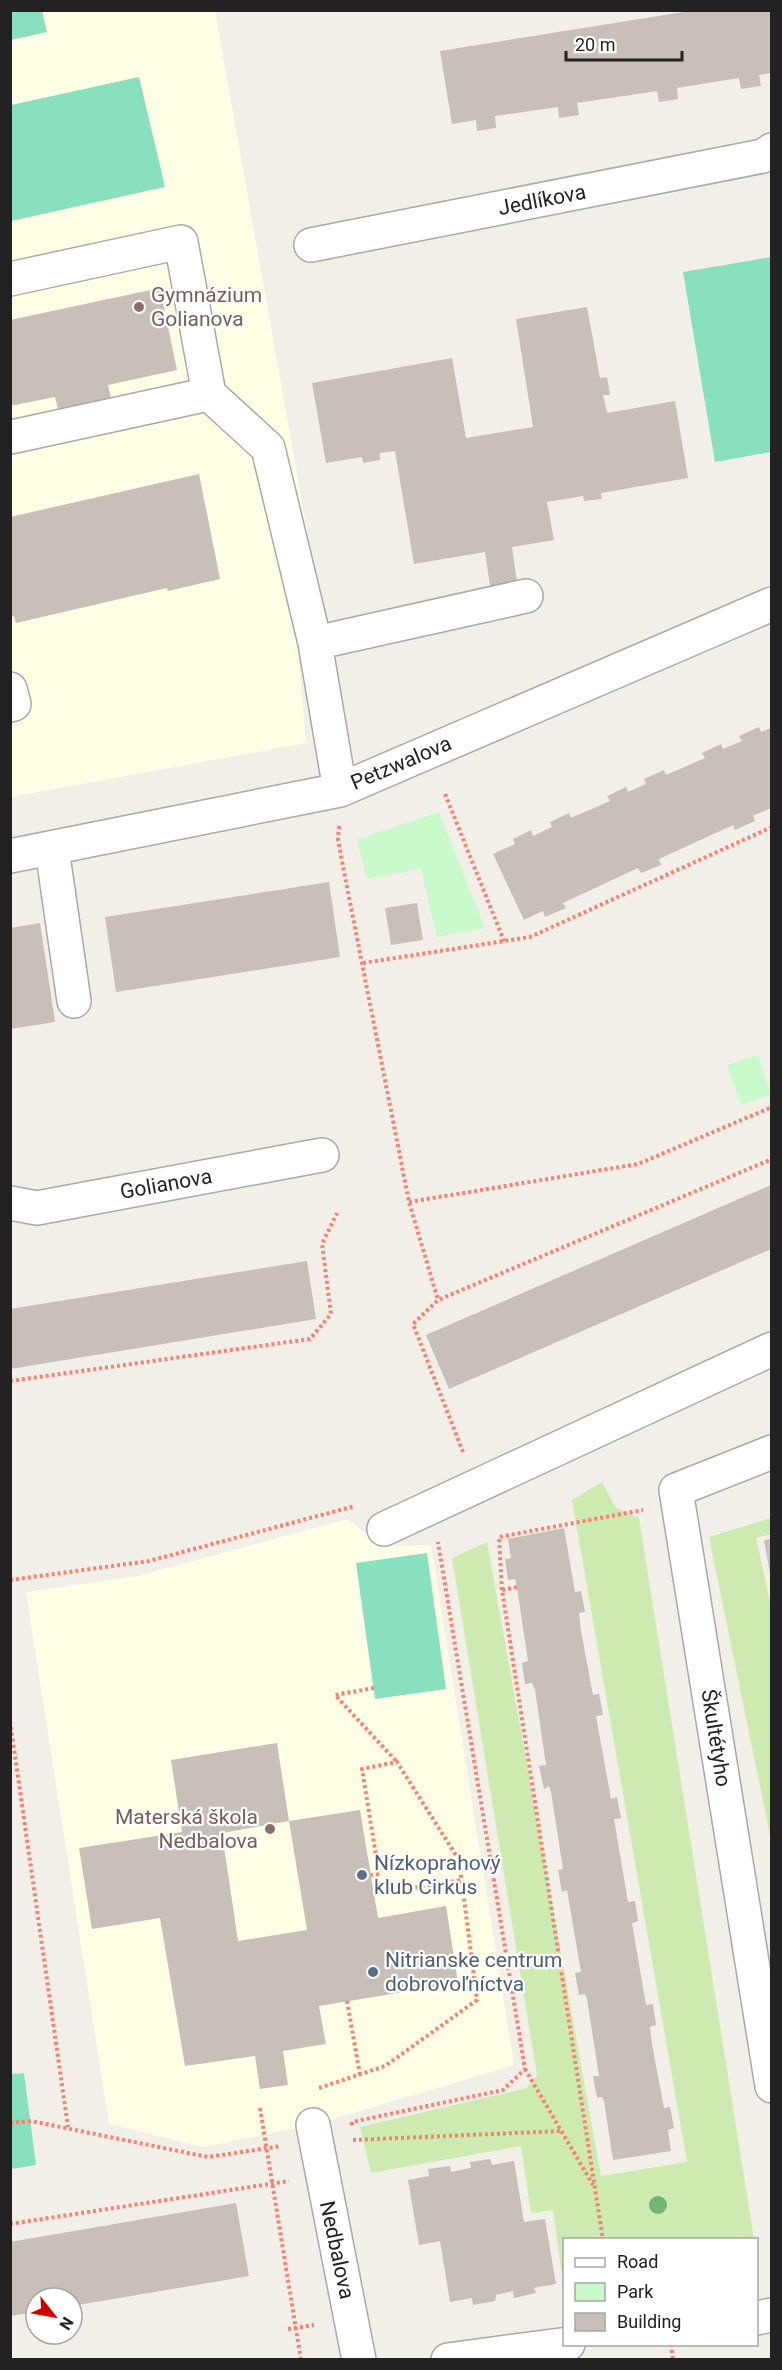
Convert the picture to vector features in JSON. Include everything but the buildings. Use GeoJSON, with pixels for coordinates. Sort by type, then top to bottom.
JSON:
{"type":"FeatureCollection","features":[{"type":"Feature","properties":{"kind":"street","name":"Jedlíkova"},"geometry":{"type":"LineString","coordinates":[[311,245],[763,156],[771,150]]}},
{"type":"Feature","properties":{"kind":"street"},"geometry":{"type":"LineString","coordinates":[[10,279],[180,242],[209,394],[268,448],[315,643],[340,790]]}},
{"type":"Feature","properties":{"kind":"street"},"geometry":{"type":"LineString","coordinates":[[11,437],[209,394]]}},
{"type":"Feature","properties":{"kind":"street"},"geometry":{"type":"LineString","coordinates":[[315,643],[526,597]]}},
{"type":"Feature","properties":{"kind":"street","name":"Petzwalova"},"geometry":{"type":"LineString","coordinates":[[10,856],[340,790],[771,604]]}},
{"type":"Feature","properties":{"kind":"street"},"geometry":{"type":"LineString","coordinates":[[10,689],[14,704],[10,705]]}},
{"type":"Feature","properties":{"kind":"street"},"geometry":{"type":"LineString","coordinates":[[52,849],[74,1001]]}},
{"type":"Feature","properties":{"kind":"street","name":"Golianova"},"geometry":{"type":"LineString","coordinates":[[10,1203],[37,1208],[322,1155]]}},
{"type":"Feature","properties":{"kind":"street"},"geometry":{"type":"LineString","coordinates":[[384,1529],[771,1349]]}},
{"type":"Feature","properties":{"kind":"street","name":"Škultétyho"},"geometry":{"type":"LineString","coordinates":[[771,1452],[676,1490],[771,2086]]}},
{"type":"Feature","properties":{"kind":"street","name":"Nedbalova"},"geometry":{"type":"LineString","coordinates":[[314,2133],[359,2360]]}},
{"type":"Feature","properties":{"kind":"street"},"geometry":{"type":"LineString","coordinates":[[448,2360],[563,2345]]}},
{"type":"Feature","properties":{"kind":"path"},"geometry":{"type":"LineString","coordinates":[[340,790],[338,840],[409,1202],[438,1300]]}},
{"type":"Feature","properties":{"kind":"path"},"geometry":{"type":"LineString","coordinates":[[445,794],[504,941]]}},
{"type":"Feature","properties":{"kind":"path"},"geometry":{"type":"LineString","coordinates":[[363,963],[530,937],[771,827]]}},
{"type":"Feature","properties":{"kind":"path"},"geometry":{"type":"LineString","coordinates":[[409,1202],[638,1164],[771,1107]]}},
{"type":"Feature","properties":{"kind":"path"},"geometry":{"type":"LineString","coordinates":[[464,1455],[413,1324],[438,1300],[771,1159]]}},
{"type":"Feature","properties":{"kind":"path"},"geometry":{"type":"LineString","coordinates":[[10,1381],[310,1339],[331,1314],[322,1244],[337,1213]]}},
{"type":"Feature","properties":{"kind":"path"},"geometry":{"type":"LineString","coordinates":[[603,2238],[502,1590],[499,1537],[644,1510]]}},
{"type":"Feature","properties":{"kind":"path"},"geometry":{"type":"LineString","coordinates":[[438,1540],[525,2069],[595,2188]]}},
{"type":"Feature","properties":{"kind":"path"},"geometry":{"type":"LineString","coordinates":[[10,1580],[149,1561]]}},
{"type":"Feature","properties":{"kind":"path"},"geometry":{"type":"LineString","coordinates":[[502,1590],[517,1587]]}},
{"type":"Feature","properties":{"kind":"path"},"geometry":{"type":"LineString","coordinates":[[314,2133],[308,2092],[385,2066],[477,2000],[459,1860],[397,1762],[335,1695],[374,1688]]}},
{"type":"Feature","properties":{"kind":"path"},"geometry":{"type":"LineString","coordinates":[[10,1721],[68,2127]]}},
{"type":"Feature","properties":{"kind":"path"},"geometry":{"type":"LineString","coordinates":[[371,1875],[379,1874],[362,1769],[397,1762]]}},
{"type":"Feature","properties":{"kind":"path"},"geometry":{"type":"LineString","coordinates":[[374,1894],[462,1880]]}},
{"type":"Feature","properties":{"kind":"path"},"geometry":{"type":"LineString","coordinates":[[347,2001],[360,2075]]}},
{"type":"Feature","properties":{"kind":"path"},"geometry":{"type":"LineString","coordinates":[[351,2140],[352,2122],[503,2090],[525,2069]]}},
{"type":"Feature","properties":{"kind":"path"},"geometry":{"type":"LineString","coordinates":[[260,2108],[301,2360]]}},
{"type":"Feature","properties":{"kind":"path"},"geometry":{"type":"LineString","coordinates":[[10,2123],[31,2121],[68,2127],[208,2157],[267,2148],[314,2133],[351,2140],[562,2131]]}},
{"type":"Feature","properties":{"kind":"path"},"geometry":{"type":"LineString","coordinates":[[10,2224],[322,2176]]}},
{"type":"Feature","properties":{"kind":"shaded area","name":"Gymnázium Golianova"},"geometry":{"type":"Polygon","coordinates":[[[11,11],[215,11],[320,604],[295,618],[306,743],[11,797],[11,11]]]}},
{"type":"Feature","properties":{"kind":"shaded area","name":"Materská škola Nedbalova"},"geometry":{"type":"Polygon","coordinates":[[[348,1519],[381,1546],[431,1545],[514,2065],[313,2125],[203,2147],[109,2124],[26,1592],[138,1576],[348,1519]]]}},
{"type":"Feature","properties":{"kind":"green space"},"geometry":{"type":"Polygon","coordinates":[[[10,11],[42,11],[47,32],[11,40],[10,11]]]}},
{"type":"Feature","properties":{"kind":"green space"},"geometry":{"type":"Polygon","coordinates":[[[139,77],[165,187],[11,221],[11,105],[139,77]]]}},
{"type":"Feature","properties":{"kind":"green space"},"geometry":{"type":"Polygon","coordinates":[[[771,257],[771,452],[715,462],[683,272],[771,257]]]}},
{"type":"Feature","properties":{"kind":"green space"},"geometry":{"type":"Polygon","coordinates":[[[439,812],[485,928],[437,937],[421,869],[367,879],[357,840],[439,812]]]}},
{"type":"Feature","properties":{"kind":"green space"},"geometry":{"type":"Polygon","coordinates":[[[758,1055],[771,1095],[741,1105],[727,1065],[758,1055]]]}},
{"type":"Feature","properties":{"kind":"green space"},"geometry":{"type":"Polygon","coordinates":[[[602,1482],[615,1507],[639,1518],[754,2238],[563,2238],[563,2283],[553,2210],[531,2213],[521,2146],[371,2173],[360,2127],[527,2088],[537,2075],[452,1558],[487,1542],[601,2176],[687,2162],[572,1500],[602,1482]]]}},
{"type":"Feature","properties":{"kind":"green space"},"geometry":{"type":"Polygon","coordinates":[[[771,1518],[771,1534],[756,1538],[772,1611],[771,1840],[709,1537],[771,1518]]]}},
{"type":"Feature","properties":{"kind":"green space"},"geometry":{"type":"Polygon","coordinates":[[[427,1553],[446,1689],[375,1699],[356,1563],[427,1553]]]}},
{"type":"Feature","properties":{"kind":"green space"},"geometry":{"type":"Polygon","coordinates":[[[24,2073],[36,2165],[11,2169],[11,2074],[24,2073]]]}},
{"type":"Feature","properties":{"kind":"place","name":"Gymnázium Golianova"},"geometry":{"type":"Point","coordinates":[139,307]}},
{"type":"Feature","properties":{"kind":"place","name":"Materská škola Nedbalova"},"geometry":{"type":"Point","coordinates":[270,1829]}},
{"type":"Feature","properties":{"kind":"place","name":"Nízkoprahový klub Cirkus"},"geometry":{"type":"Point","coordinates":[362,1875]}},
{"type":"Feature","properties":{"kind":"place","name":"Nitrianske centrum dobrovoľníctva"},"geometry":{"type":"Point","coordinates":[373,1972]}}]}
